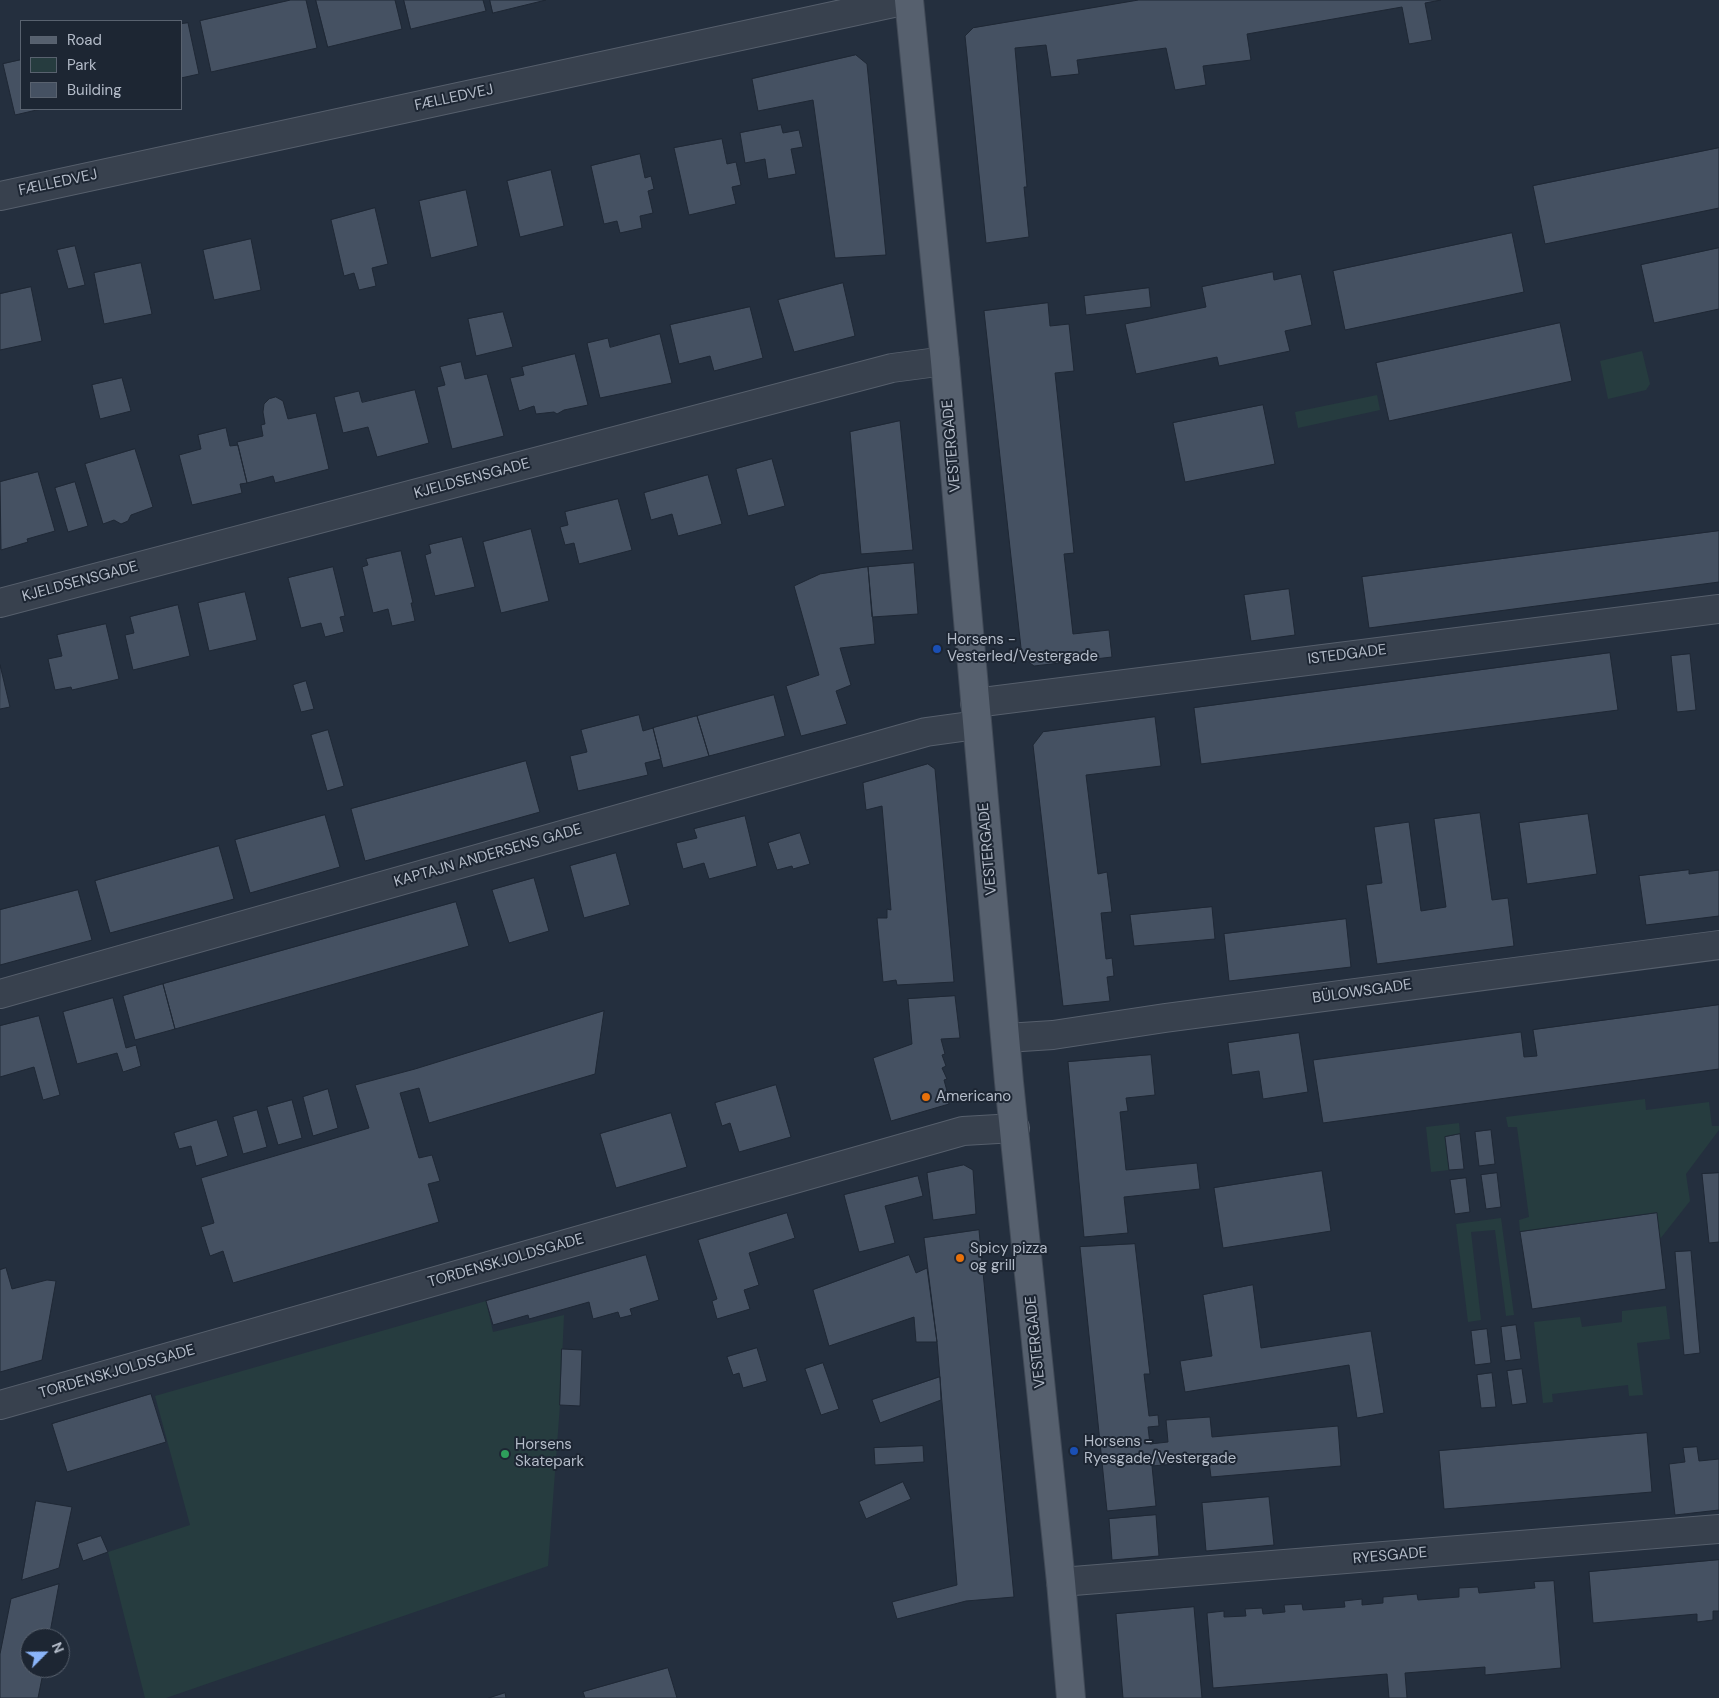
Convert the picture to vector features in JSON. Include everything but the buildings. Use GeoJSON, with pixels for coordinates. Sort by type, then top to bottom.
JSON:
{"type":"FeatureCollection","features":[{"type":"Feature","properties":{"kind":"main road","name":"VESTERGADE"},"geometry":{"type":"LineString","coordinates":[[908,0],[945,361],[1006,1038],[1061,1582],[1070,1698]]}},
{"type":"Feature","properties":{"kind":"street","name":"FÆLLEDVEJ"},"geometry":{"type":"LineString","coordinates":[[0,196],[908,0]]}},
{"type":"Feature","properties":{"kind":"street","name":"KJELDSENSGADE"},"geometry":{"type":"LineString","coordinates":[[0,603],[892,368],[945,361]]}},
{"type":"Feature","properties":{"kind":"street","name":"ISTEDGADE"},"geometry":{"type":"LineString","coordinates":[[976,714],[1719,609]]}},
{"type":"Feature","properties":{"kind":"street","name":"KAPTAJN ANDERSENS GADE"},"geometry":{"type":"LineString","coordinates":[[0,994],[926,732],[976,714]]}},
{"type":"Feature","properties":{"kind":"street","name":"BÜLOWSGADE"},"geometry":{"type":"LineString","coordinates":[[1006,1038],[1053,1035],[1175,1016],[1719,944]]}},
{"type":"Feature","properties":{"kind":"street","name":"TORDENSKJOLDSGADE"},"geometry":{"type":"LineString","coordinates":[[0,1406],[963,1131],[1015,1128]]}},
{"type":"Feature","properties":{"kind":"street","name":"RYESGADE"},"geometry":{"type":"LineString","coordinates":[[1061,1582],[1719,1529]]}},
{"type":"Feature","properties":{"kind":"green space"},"geometry":{"type":"Polygon","coordinates":[[[1642,351],[1650,384],[1646,390],[1608,399],[1600,361],[1642,351]]]}},
{"type":"Feature","properties":{"kind":"green space"},"geometry":{"type":"Polygon","coordinates":[[[1377,395],[1380,410],[1298,428],[1295,412],[1377,395]]]}},
{"type":"Feature","properties":{"kind":"green space"},"geometry":{"type":"Polygon","coordinates":[[[1645,1099],[1646,1110],[1709,1102],[1712,1126],[1719,1126],[1719,1130],[1686,1174],[1690,1201],[1660,1239],[1657,1213],[1520,1232],[1519,1220],[1529,1217],[1517,1127],[1508,1127],[1506,1117],[1645,1099]]]}},
{"type":"Feature","properties":{"kind":"green space"},"geometry":{"type":"Polygon","coordinates":[[[1459,1123],[1460,1134],[1445,1137],[1449,1170],[1431,1172],[1426,1127],[1459,1123]]]}},
{"type":"Feature","properties":{"kind":"green space"},"geometry":{"type":"Polygon","coordinates":[[[1501,1218],[1514,1315],[1506,1316],[1495,1230],[1471,1232],[1481,1320],[1468,1322],[1456,1224],[1501,1218]]]}},
{"type":"Feature","properties":{"kind":"green space"},"geometry":{"type":"Polygon","coordinates":[[[486,1301],[493,1332],[564,1315],[560,1405],[548,1566],[166,1698],[145,1698],[108,1552],[190,1525],[155,1396],[486,1301]]]}},
{"type":"Feature","properties":{"kind":"green space"},"geometry":{"type":"Polygon","coordinates":[[[1666,1306],[1670,1339],[1637,1343],[1643,1395],[1629,1396],[1628,1385],[1552,1394],[1553,1402],[1543,1403],[1534,1322],[1580,1317],[1582,1327],[1622,1322],[1622,1311],[1666,1306]]]}},
{"type":"Feature","properties":{"kind":"place","name":"Horsens - Vesterled/Vestergade"},"geometry":{"type":"Point","coordinates":[937,649]}},
{"type":"Feature","properties":{"kind":"place","name":"Americano"},"geometry":{"type":"Point","coordinates":[926,1097]}},
{"type":"Feature","properties":{"kind":"place","name":"Spicy pizza og grill"},"geometry":{"type":"Point","coordinates":[960,1258]}},
{"type":"Feature","properties":{"kind":"place","name":"Horsens - Ryesgade/Vestergade"},"geometry":{"type":"Point","coordinates":[1074,1451]}},
{"type":"Feature","properties":{"kind":"place","name":"Horsens Skatepark"},"geometry":{"type":"Point","coordinates":[505,1454]}}]}
